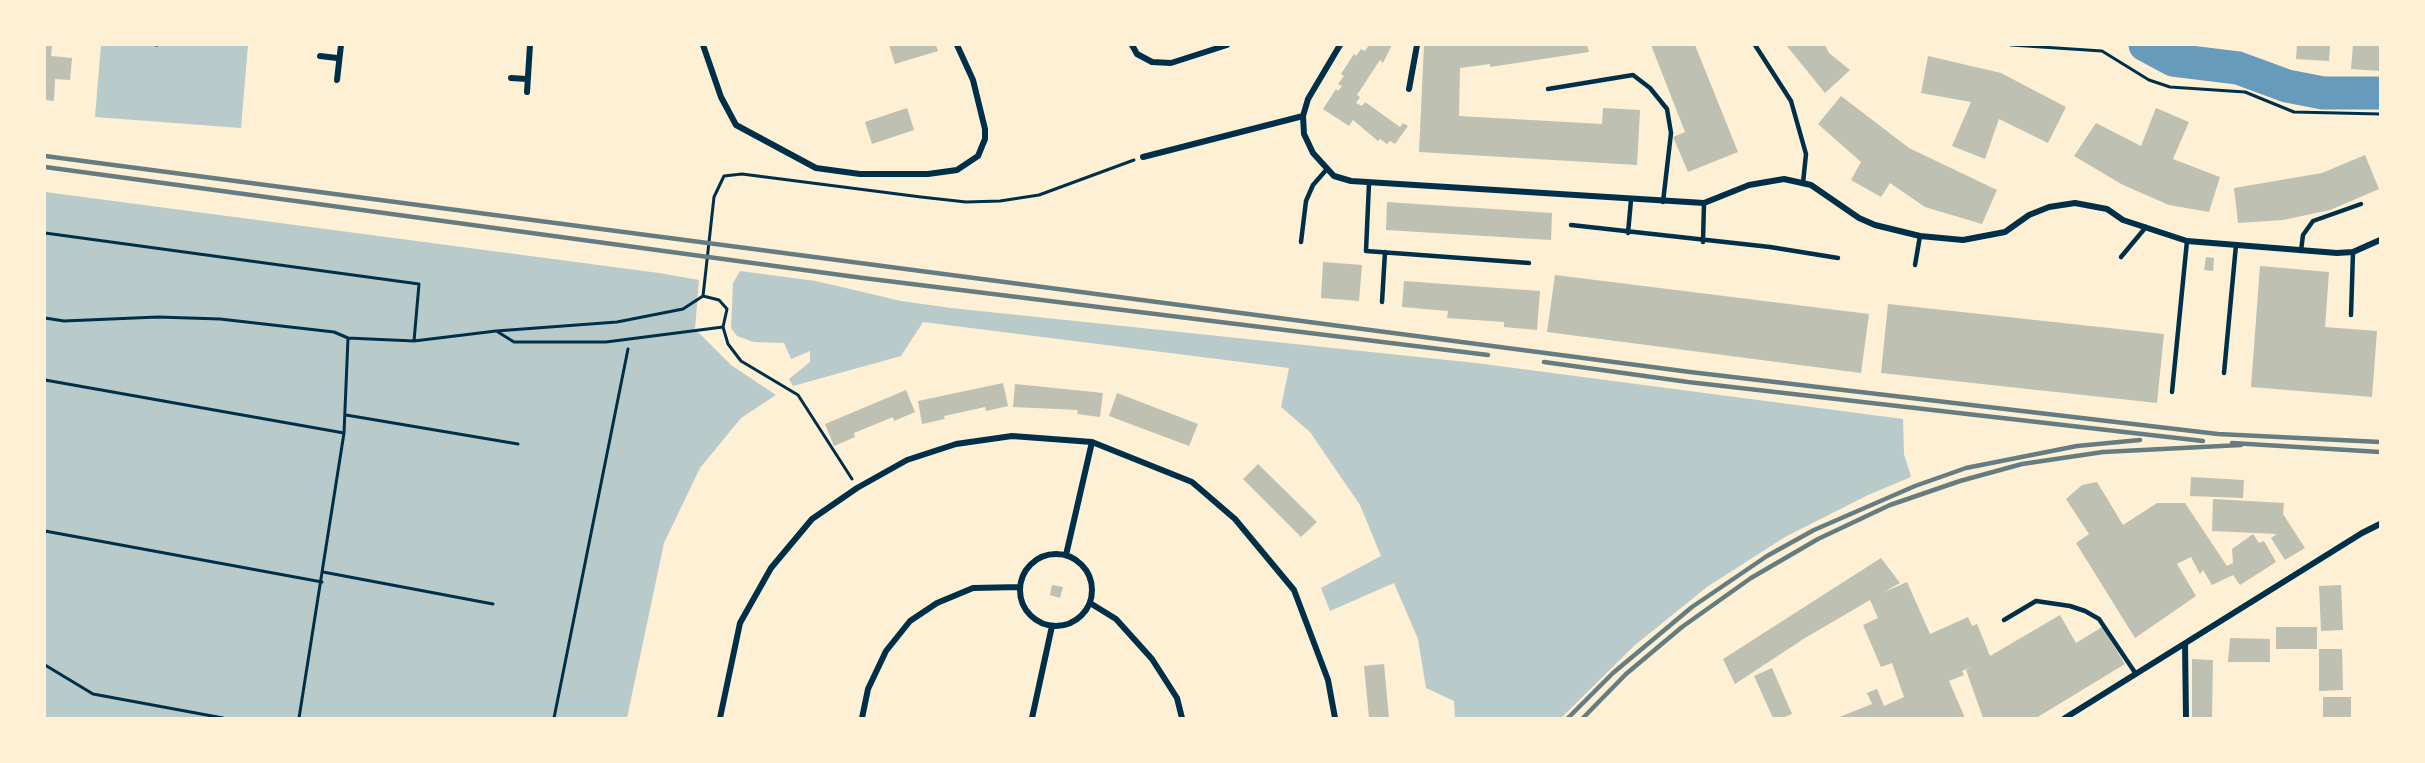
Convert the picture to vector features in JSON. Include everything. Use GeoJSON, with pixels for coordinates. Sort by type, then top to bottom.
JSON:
{"type":"FeatureCollection","features":[{"type":"Feature","properties":{"kind":"street"},"geometry":{"type":"LineString","coordinates":[[337,80],[341,45]]}},
{"type":"Feature","properties":{"kind":"street"},"geometry":{"type":"LineString","coordinates":[[526,92],[530,45]]}},
{"type":"Feature","properties":{"kind":"street"},"geometry":{"type":"LineString","coordinates":[[704,45],[721,97],[736,125],[816,168],[860,174],[928,174],[957,170],[978,156],[985,139],[985,129],[973,80],[957,45]]}},
{"type":"Feature","properties":{"kind":"street"},"geometry":{"type":"LineString","coordinates":[[1132,45],[1137,54],[1152,62],[1171,63],[1227,45]]}},
{"type":"Feature","properties":{"kind":"street"},"geometry":{"type":"LineString","coordinates":[[1340,45],[1308,99],[1303,116],[1304,134],[1313,153],[1335,176],[1369,183],[1704,203],[1769,180],[1803,183],[1829,196],[1859,218],[1891,231],[1920,236],[1963,240],[1987,237],[2005,232],[2029,215],[2049,207],[2074,203],[2108,209],[2124,220],[2187,241],[2301,251],[2353,252],[2380,240]]}},
{"type":"Feature","properties":{"kind":"street"},"geometry":{"type":"LineString","coordinates":[[1409,89],[1417,45]]}},
{"type":"Feature","properties":{"kind":"street"},"geometry":{"type":"LineString","coordinates":[[320,56],[338,58]]}},
{"type":"Feature","properties":{"kind":"street"},"geometry":{"type":"LineString","coordinates":[[511,78],[527,79]]}},
{"type":"Feature","properties":{"kind":"street"},"geometry":{"type":"LineString","coordinates":[[1143,157],[1303,116]]}},
{"type":"Feature","properties":{"kind":"street"},"geometry":{"type":"LineString","coordinates":[[720,718],[740,623],[771,568],[812,519],[857,488],[907,460],[956,444],[1012,436],[1092,442],[1192,482],[1235,519],[1294,590],[1328,680],[1335,718]]}},
{"type":"Feature","properties":{"kind":"street"},"geometry":{"type":"LineString","coordinates":[[1066,555],[1092,442]]}},
{"type":"Feature","properties":{"kind":"street"},"geometry":{"type":"LineString","coordinates":[[2065,718],[2380,524]]}},
{"type":"Feature","properties":{"kind":"street"},"geometry":{"type":"LineString","coordinates":[[1052,554],[1066,555],[1078,560],[1088,571],[1092,583],[1090,603],[1084,614],[1073,622],[1052,626],[1030,615],[1023,605],[1020,587],[1023,575],[1030,565],[1040,557],[1052,554]]}},
{"type":"Feature","properties":{"kind":"street"},"geometry":{"type":"LineString","coordinates":[[862,718],[868,689],[886,651],[910,621],[937,603],[974,588],[1020,587]]}},
{"type":"Feature","properties":{"kind":"street"},"geometry":{"type":"LineString","coordinates":[[1090,603],[1116,619],[1152,659],[1177,698],[1182,718]]}},
{"type":"Feature","properties":{"kind":"street"},"geometry":{"type":"LineString","coordinates":[[1032,718],[1052,626]]}},
{"type":"Feature","properties":{"kind":"street"},"geometry":{"type":"LineString","coordinates":[[2185,644],[2186,718]]}},
{"type":"Feature","properties":{"kind":"street"},"geometry":{"type":"LineString","coordinates":[[2082,708],[2082,718]]}},
{"type":"Feature","properties":{"kind":"lane"},"geometry":{"type":"LineString","coordinates":[[1755,45],[1791,101],[1806,154],[1803,183]]}},
{"type":"Feature","properties":{"kind":"lane"},"geometry":{"type":"LineString","coordinates":[[1548,89],[1633,75],[1650,88],[1667,109],[1671,133],[1664,202]]}},
{"type":"Feature","properties":{"kind":"lane"},"geometry":{"type":"LineString","coordinates":[[1301,242],[1305,201],[1313,185],[1327,169]]}},
{"type":"Feature","properties":{"kind":"lane"},"geometry":{"type":"LineString","coordinates":[[1369,183],[1366,251],[1529,263]]}},
{"type":"Feature","properties":{"kind":"lane"},"geometry":{"type":"LineString","coordinates":[[1628,233],[1630,200]]}},
{"type":"Feature","properties":{"kind":"lane"},"geometry":{"type":"LineString","coordinates":[[1702,242],[1704,203]]}},
{"type":"Feature","properties":{"kind":"lane"},"geometry":{"type":"LineString","coordinates":[[2301,251],[2303,235],[2313,221],[2361,204]]}},
{"type":"Feature","properties":{"kind":"lane"},"geometry":{"type":"LineString","coordinates":[[1571,225],[1702,242],[1770,247],[1838,258]]}},
{"type":"Feature","properties":{"kind":"lane"},"geometry":{"type":"LineString","coordinates":[[2121,256],[2146,227]]}},
{"type":"Feature","properties":{"kind":"lane"},"geometry":{"type":"LineString","coordinates":[[1915,265],[1920,236]]}},
{"type":"Feature","properties":{"kind":"lane"},"geometry":{"type":"LineString","coordinates":[[2172,392],[2187,241]]}},
{"type":"Feature","properties":{"kind":"lane"},"geometry":{"type":"LineString","coordinates":[[2224,373],[2236,245]]}},
{"type":"Feature","properties":{"kind":"lane"},"geometry":{"type":"LineString","coordinates":[[1382,302],[1385,252]]}},
{"type":"Feature","properties":{"kind":"lane"},"geometry":{"type":"LineString","coordinates":[[2351,315],[2353,252]]}},
{"type":"Feature","properties":{"kind":"lane"},"geometry":{"type":"LineString","coordinates":[[2004,620],[2036,601],[2070,606],[2085,611],[2099,619],[2136,674]]}},
{"type":"Feature","properties":{"kind":"path"},"geometry":{"type":"LineString","coordinates":[[2011,45],[2102,51],[2149,80],[2169,87],[2245,92],[2294,112],[2380,114]]}},
{"type":"Feature","properties":{"kind":"path"},"geometry":{"type":"LineString","coordinates":[[704,296],[714,197],[724,176],[742,174],[966,202],[1000,201],[1039,195],[1143,157]]}},
{"type":"Feature","properties":{"kind":"path"},"geometry":{"type":"LineString","coordinates":[[45,233],[419,284],[414,342]]}},
{"type":"Feature","properties":{"kind":"path"},"geometry":{"type":"LineString","coordinates":[[45,318],[64,321],[158,317],[220,319],[334,332],[348,338],[414,342],[496,331],[617,322],[683,309],[704,296],[719,300],[727,309],[723,327],[728,344],[741,361],[798,395],[857,488]]}},
{"type":"Feature","properties":{"kind":"path"},"geometry":{"type":"LineString","coordinates":[[496,331],[514,342],[606,342],[723,327]]}},
{"type":"Feature","properties":{"kind":"path"},"geometry":{"type":"LineString","coordinates":[[299,718],[344,432],[348,338]]}},
{"type":"Feature","properties":{"kind":"path"},"geometry":{"type":"LineString","coordinates":[[554,718],[628,349]]}},
{"type":"Feature","properties":{"kind":"path"},"geometry":{"type":"LineString","coordinates":[[45,380],[344,432]]}},
{"type":"Feature","properties":{"kind":"path"},"geometry":{"type":"LineString","coordinates":[[345,415],[518,444]]}},
{"type":"Feature","properties":{"kind":"path"},"geometry":{"type":"LineString","coordinates":[[45,531],[322,582]]}},
{"type":"Feature","properties":{"kind":"path"},"geometry":{"type":"LineString","coordinates":[[323,572],[493,604]]}},
{"type":"Feature","properties":{"kind":"path"},"geometry":{"type":"LineString","coordinates":[[45,665],[93,694],[223,718]]}},
{"type":"Feature","properties":{"kind":"shaded area"},"geometry":{"type":"Polygon","coordinates":[[[101,45],[248,45],[241,128],[95,117],[101,45]]]}},
{"type":"Feature","properties":{"kind":"shaded area"},"geometry":{"type":"Polygon","coordinates":[[[45,192],[699,280],[695,329],[731,365],[776,395],[741,418],[700,468],[664,543],[627,718],[45,718],[45,192]]]}},
{"type":"Feature","properties":{"kind":"shaded area"},"geometry":{"type":"Polygon","coordinates":[[[740,271],[816,281],[901,301],[951,308],[1476,363],[1903,419],[1904,454],[1911,477],[1868,495],[1785,537],[1707,587],[1635,645],[1561,718],[1455,718],[1454,701],[1426,688],[1418,639],[1394,583],[1330,611],[1321,588],[1381,556],[1360,505],[1310,432],[1281,407],[1289,368],[923,322],[901,356],[793,386],[789,379],[810,362],[810,351],[791,359],[784,343],[754,342],[737,336],[731,328],[733,283],[740,271]]]}},
{"type":"Feature","properties":{"kind":"building"},"geometry":{"type":"Polygon","coordinates":[[[45,45],[52,45],[51,56],[72,58],[70,80],[55,79],[54,101],[45,100],[45,45]]]}},
{"type":"Feature","properties":{"kind":"building"},"geometry":{"type":"Polygon","coordinates":[[[889,45],[936,45],[938,51],[895,64],[889,45]]]}},
{"type":"Feature","properties":{"kind":"building"},"geometry":{"type":"Polygon","coordinates":[[[1369,45],[1392,45],[1383,63],[1380,60],[1357,95],[1360,97],[1356,103],[1362,106],[1365,102],[1400,127],[1403,123],[1408,126],[1395,144],[1390,141],[1387,144],[1380,139],[1378,141],[1353,120],[1349,126],[1323,109],[1336,89],[1338,91],[1342,86],[1338,84],[1344,76],[1341,74],[1354,54],[1356,56],[1361,49],[1365,51],[1369,45]]]}},
{"type":"Feature","properties":{"kind":"building"},"geometry":{"type":"Polygon","coordinates":[[[1424,45],[1587,45],[1589,52],[1490,67],[1490,64],[1460,68],[1459,116],[1602,124],[1603,108],[1640,110],[1637,165],[1419,152],[1424,45]]]}},
{"type":"Feature","properties":{"kind":"building"},"geometry":{"type":"Polygon","coordinates":[[[1651,45],[1695,45],[1738,152],[1688,172],[1673,137],[1685,132],[1651,45]]]}},
{"type":"Feature","properties":{"kind":"building"},"geometry":{"type":"Polygon","coordinates":[[[1786,45],[1825,45],[1829,53],[1850,70],[1825,93],[1786,45]]]}},
{"type":"Feature","properties":{"kind":"building"},"geometry":{"type":"Polygon","coordinates":[[[2297,45],[2330,45],[2329,61],[2296,59],[2297,45]]]}},
{"type":"Feature","properties":{"kind":"building"},"geometry":{"type":"Polygon","coordinates":[[[2353,45],[2380,45],[2380,71],[2351,69],[2353,45]]]}},
{"type":"Feature","properties":{"kind":"building"},"geometry":{"type":"Polygon","coordinates":[[[1928,56],[2001,73],[2066,107],[2048,143],[1999,119],[1985,159],[1952,146],[1971,102],[1921,93],[1928,56]]]}},
{"type":"Feature","properties":{"kind":"building"},"geometry":{"type":"Polygon","coordinates":[[[1841,96],[1909,148],[1997,190],[1982,224],[1925,207],[1890,183],[1881,197],[1851,180],[1861,162],[1818,124],[1841,96]]]}},
{"type":"Feature","properties":{"kind":"building"},"geometry":{"type":"Polygon","coordinates":[[[907,108],[914,130],[872,144],[865,122],[907,108]]]}},
{"type":"Feature","properties":{"kind":"building"},"geometry":{"type":"Polygon","coordinates":[[[2156,108],[2189,122],[2173,159],[2220,177],[2209,212],[2169,205],[2123,185],[2074,156],[2096,123],[2141,146],[2156,108]]]}},
{"type":"Feature","properties":{"kind":"building"},"geometry":{"type":"Polygon","coordinates":[[[2365,155],[2379,189],[2330,210],[2283,220],[2238,223],[2234,188],[2322,173],[2365,155]]]}},
{"type":"Feature","properties":{"kind":"building"},"geometry":{"type":"Polygon","coordinates":[[[1387,202],[1552,213],[1551,240],[1386,230],[1387,202]]]}},
{"type":"Feature","properties":{"kind":"building"},"geometry":{"type":"Polygon","coordinates":[[[2206,257],[2214,258],[2213,271],[2204,270],[2206,257]]]}},
{"type":"Feature","properties":{"kind":"building"},"geometry":{"type":"Polygon","coordinates":[[[1323,262],[1362,265],[1359,301],[1321,298],[1323,262]]]}},
{"type":"Feature","properties":{"kind":"building"},"geometry":{"type":"Polygon","coordinates":[[[2260,266],[2329,272],[2325,327],[2377,331],[2372,397],[2251,387],[2260,266]]]}},
{"type":"Feature","properties":{"kind":"building"},"geometry":{"type":"Polygon","coordinates":[[[1555,275],[1869,314],[1861,373],[1547,332],[1555,275]]]}},
{"type":"Feature","properties":{"kind":"building"},"geometry":{"type":"Polygon","coordinates":[[[1404,281],[1540,291],[1537,330],[1504,327],[1504,322],[1447,318],[1448,311],[1402,307],[1404,281]]]}},
{"type":"Feature","properties":{"kind":"building"},"geometry":{"type":"Polygon","coordinates":[[[1888,304],[2164,334],[2157,403],[1881,373],[1888,304]]]}},
{"type":"Feature","properties":{"kind":"building"},"geometry":{"type":"Polygon","coordinates":[[[1003,383],[1008,406],[986,411],[985,407],[944,416],[945,419],[922,424],[918,401],[1003,383]]]}},
{"type":"Feature","properties":{"kind":"building"},"geometry":{"type":"Polygon","coordinates":[[[1015,384],[1103,393],[1100,417],[1077,414],[1078,410],[1013,407],[1015,384]]]}},
{"type":"Feature","properties":{"kind":"building"},"geometry":{"type":"Polygon","coordinates":[[[906,390],[915,412],[894,421],[893,417],[854,433],[855,437],[834,446],[825,424],[906,390]]]}},
{"type":"Feature","properties":{"kind":"building"},"geometry":{"type":"Polygon","coordinates":[[[1117,393],[1198,424],[1189,446],[1109,416],[1117,393]]]}},
{"type":"Feature","properties":{"kind":"building"},"geometry":{"type":"Polygon","coordinates":[[[1258,464],[1317,522],[1301,537],[1243,479],[1258,464]]]}},
{"type":"Feature","properties":{"kind":"building"},"geometry":{"type":"Polygon","coordinates":[[[2191,477],[2244,480],[2243,498],[2190,496],[2191,477]]]}},
{"type":"Feature","properties":{"kind":"building"},"geometry":{"type":"Polygon","coordinates":[[[2097,482],[2123,525],[2157,503],[2185,503],[2227,566],[2233,563],[2232,549],[2253,534],[2259,543],[2264,541],[2276,562],[2240,585],[2233,575],[2212,585],[2203,570],[2200,574],[2191,557],[2177,564],[2196,596],[2135,638],[2076,543],[2089,534],[2066,499],[2082,485],[2097,482]]]}},
{"type":"Feature","properties":{"kind":"building"},"geometry":{"type":"Polygon","coordinates":[[[2213,499],[2284,503],[2283,514],[2305,548],[2285,560],[2271,538],[2277,534],[2212,531],[2213,499]]]}},
{"type":"Feature","properties":{"kind":"building"},"geometry":{"type":"Polygon","coordinates":[[[1881,558],[1900,583],[1882,593],[1907,582],[1930,634],[1968,617],[1972,626],[1977,624],[1990,656],[2060,615],[2076,643],[2102,627],[2125,664],[2036,718],[1983,718],[1966,670],[1973,666],[1962,671],[1964,675],[1949,681],[1965,718],[1837,718],[1872,704],[1867,693],[1877,689],[1884,706],[1904,697],[1892,663],[1881,667],[1863,625],[1878,618],[1870,600],[1805,638],[1735,684],[1723,659],[1881,558]]]}},
{"type":"Feature","properties":{"kind":"building"},"geometry":{"type":"Polygon","coordinates":[[[1052,585],[1063,587],[1060,598],[1050,595],[1052,585]]]}},
{"type":"Feature","properties":{"kind":"building"},"geometry":{"type":"Polygon","coordinates":[[[2341,585],[2343,630],[2321,631],[2319,586],[2341,585]]]}},
{"type":"Feature","properties":{"kind":"building"},"geometry":{"type":"Polygon","coordinates":[[[2276,627],[2317,627],[2317,649],[2276,649],[2276,627]]]}},
{"type":"Feature","properties":{"kind":"building"},"geometry":{"type":"Polygon","coordinates":[[[2230,638],[2270,639],[2270,662],[2228,662],[2230,638]]]}},
{"type":"Feature","properties":{"kind":"building"},"geometry":{"type":"Polygon","coordinates":[[[2319,649],[2342,649],[2343,690],[2319,691],[2319,649]]]}},
{"type":"Feature","properties":{"kind":"building"},"geometry":{"type":"Polygon","coordinates":[[[2192,659],[2213,660],[2212,718],[2192,718],[2192,659]]]}},
{"type":"Feature","properties":{"kind":"building"},"geometry":{"type":"Polygon","coordinates":[[[1384,664],[1389,718],[1369,718],[1364,666],[1384,664]]]}},
{"type":"Feature","properties":{"kind":"building"},"geometry":{"type":"Polygon","coordinates":[[[1772,668],[1792,714],[1782,718],[1773,718],[1754,676],[1772,668]]]}},
{"type":"Feature","properties":{"kind":"building"},"geometry":{"type":"Polygon","coordinates":[[[2323,697],[2351,697],[2351,718],[2323,718],[2323,697]]]}},
{"type":"Feature","properties":{"kind":"waterway"},"geometry":{"type":"LineString","coordinates":[[2145,45],[2173,60],[2238,68],[2287,86],[2323,93],[2380,93]]}},
{"type":"Feature","properties":{"kind":"railway"},"geometry":{"type":"LineString","coordinates":[[45,156],[1690,372],[2218,434],[2380,442]]}},
{"type":"Feature","properties":{"kind":"railway"},"geometry":{"type":"LineString","coordinates":[[45,167],[863,278],[1488,355]]}},
{"type":"Feature","properties":{"kind":"railway"},"geometry":{"type":"LineString","coordinates":[[1544,362],[1688,382],[2203,441]]}},
{"type":"Feature","properties":{"kind":"railway"},"geometry":{"type":"LineString","coordinates":[[1568,718],[1613,673],[1692,607],[1767,556],[1814,530],[1915,486],[1966,468],[2077,446],[2140,440]]}},
{"type":"Feature","properties":{"kind":"railway"},"geometry":{"type":"LineString","coordinates":[[2232,443],[2380,452]]}},
{"type":"Feature","properties":{"kind":"railway"},"geometry":{"type":"LineString","coordinates":[[1583,718],[1626,674],[1682,627],[1751,578],[1818,539],[1890,505],[1960,481],[2022,464],[2103,452],[2241,445]]}}]}
